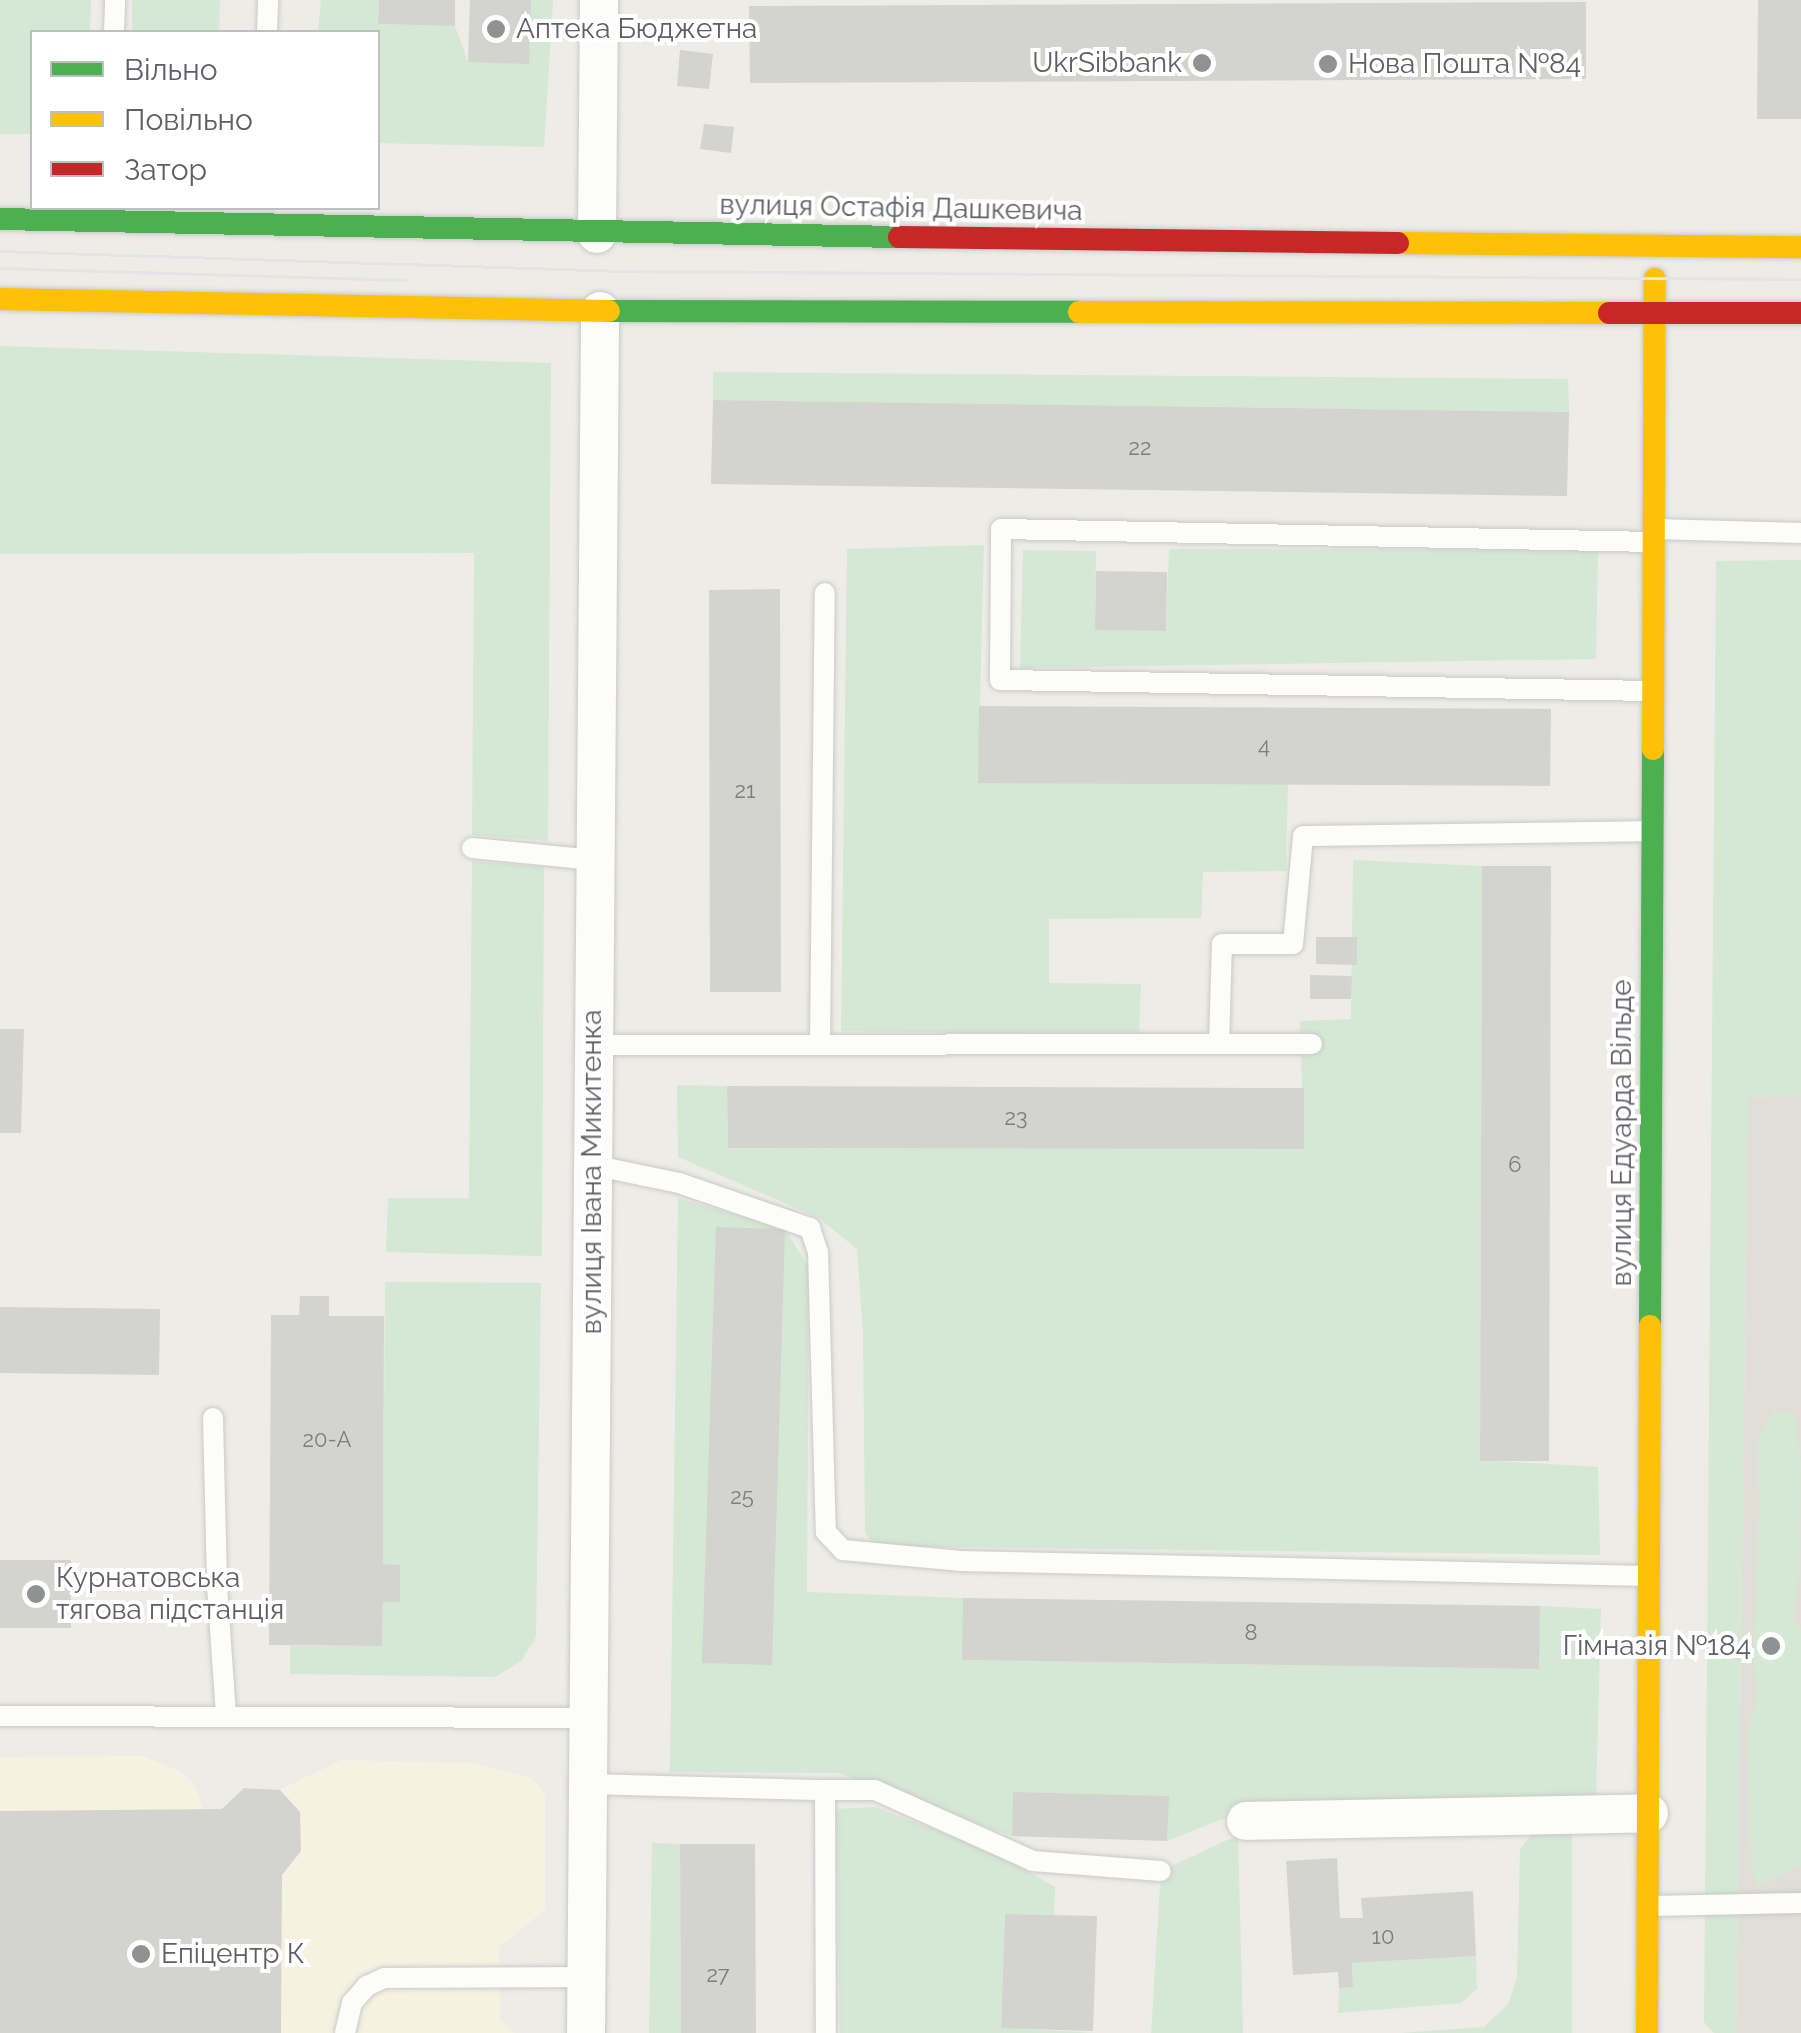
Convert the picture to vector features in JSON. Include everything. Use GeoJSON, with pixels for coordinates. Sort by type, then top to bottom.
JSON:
{"type":"FeatureCollection","features":[{"type":"Feature","properties":{"kind":"street"},"geometry":{"type":"LineString","coordinates":[[597,234],[599,0]]}},
{"type":"Feature","properties":{"kind":"street","name":"вулиця Остафія Дашкевича"},"geometry":{"type":"LineString","coordinates":[[0,219],[123,215],[597,234],[1801,247]]}},
{"type":"Feature","properties":{"kind":"street","name":"вулиця Едуарда Вільде"},"geometry":{"type":"LineString","coordinates":[[1649,2029],[1656,247]]}},
{"type":"Feature","properties":{"kind":"street"},"geometry":{"type":"LineString","coordinates":[[0,299],[600,311],[1801,313]]}},
{"type":"Feature","properties":{"kind":"street","name":"вулиця Івана Микитенка"},"geometry":{"type":"LineString","coordinates":[[586,2033],[600,311]]}},
{"type":"Feature","properties":{"kind":"street"},"geometry":{"type":"LineString","coordinates":[[1246,1821],[1650,1813]]}},
{"type":"Feature","properties":{"kind":"lane"},"geometry":{"type":"LineString","coordinates":[[114,30],[115,0]]}},
{"type":"Feature","properties":{"kind":"lane"},"geometry":{"type":"LineString","coordinates":[[267,30],[268,0]]}},
{"type":"Feature","properties":{"kind":"lane"},"geometry":{"type":"LineString","coordinates":[[1654,691],[1000,680],[1001,529],[1801,534]]}},
{"type":"Feature","properties":{"kind":"lane"},"geometry":{"type":"LineString","coordinates":[[820,1045],[825,593]]}},
{"type":"Feature","properties":{"kind":"lane"},"geometry":{"type":"LineString","coordinates":[[1218,1044],[1222,944],[1294,944],[1303,836],[1653,831]]}},
{"type":"Feature","properties":{"kind":"lane"},"geometry":{"type":"LineString","coordinates":[[472,848],[594,860]]}},
{"type":"Feature","properties":{"kind":"lane"},"geometry":{"type":"LineString","coordinates":[[593,1046],[1312,1044]]}},
{"type":"Feature","properties":{"kind":"lane"},"geometry":{"type":"LineString","coordinates":[[592,1165],[679,1183],[810,1228],[818,1252],[826,1532],[843,1550],[961,1562],[1650,1576]]}},
{"type":"Feature","properties":{"kind":"lane"},"geometry":{"type":"LineString","coordinates":[[214,1418],[217,1586],[226,1715]]}},
{"type":"Feature","properties":{"kind":"lane"},"geometry":{"type":"LineString","coordinates":[[0,1716],[588,1718]]}},
{"type":"Feature","properties":{"kind":"lane"},"geometry":{"type":"LineString","coordinates":[[588,1784],[875,1790],[1033,1861],[1161,1870]]}},
{"type":"Feature","properties":{"kind":"lane"},"geometry":{"type":"LineString","coordinates":[[825,1790],[826,2033]]}},
{"type":"Feature","properties":{"kind":"lane"},"geometry":{"type":"LineString","coordinates":[[1648,1906],[1801,1903]]}},
{"type":"Feature","properties":{"kind":"lane"},"geometry":{"type":"LineString","coordinates":[[345,2033],[352,2003],[367,1986],[384,1978],[586,1977]]}},
{"type":"Feature","properties":{"kind":"shaded area","name":"Гімназія №184"},"geometry":{"type":"Polygon","coordinates":[[[1801,1095],[1801,2033],[1736,2033],[1748,1097],[1801,1095]]]}},
{"type":"Feature","properties":{"kind":"shaded area"},"geometry":{"type":"Polygon","coordinates":[[[143,1756],[183,1773],[195,1786],[203,1809],[222,1809],[244,1788],[280,1790],[341,1760],[473,1763],[532,1778],[545,1794],[545,1910],[499,1947],[500,2019],[514,2033],[0,2033],[0,1757],[143,1756]]]}},
{"type":"Feature","properties":{"kind":"green space"},"geometry":{"type":"Polygon","coordinates":[[[0,0],[91,0],[90,30],[30,30],[30,134],[0,134],[0,0]]]}},
{"type":"Feature","properties":{"kind":"green space"},"geometry":{"type":"Polygon","coordinates":[[[132,0],[220,0],[219,30],[132,30],[132,0]]]}},
{"type":"Feature","properties":{"kind":"green space"},"geometry":{"type":"Polygon","coordinates":[[[321,0],[379,0],[378,24],[455,26],[468,62],[531,0],[553,0],[544,147],[380,143],[380,30],[318,30],[321,0]]]}},
{"type":"Feature","properties":{"kind":"green space"},"geometry":{"type":"Polygon","coordinates":[[[0,346],[551,363],[548,841],[472,835],[474,553],[0,554],[0,346]]]}},
{"type":"Feature","properties":{"kind":"green space"},"geometry":{"type":"Polygon","coordinates":[[[713,372],[1568,379],[1569,412],[713,400],[713,372]]]}},
{"type":"Feature","properties":{"kind":"green space"},"geometry":{"type":"Polygon","coordinates":[[[984,545],[978,782],[1288,784],[1286,871],[1203,872],[1201,918],[1049,919],[1049,983],[1141,984],[1139,1035],[841,1031],[847,549],[984,545]]]}},
{"type":"Feature","properties":{"kind":"green space"},"geometry":{"type":"Polygon","coordinates":[[[1169,549],[1598,550],[1596,659],[1020,668],[1023,550],[1096,551],[1095,629],[1166,631],[1169,549]]]}},
{"type":"Feature","properties":{"kind":"green space"},"geometry":{"type":"Polygon","coordinates":[[[1801,560],[1801,1095],[1748,1097],[1736,2033],[1714,2033],[1704,2022],[1716,561],[1801,560]]]}},
{"type":"Feature","properties":{"kind":"green space"},"geometry":{"type":"Polygon","coordinates":[[[1353,860],[1482,866],[1480,1460],[1598,1467],[1600,1555],[873,1546],[865,1532],[863,1333],[857,1249],[819,1218],[678,1157],[677,1085],[727,1086],[728,1148],[1304,1149],[1300,1021],[1351,1019],[1353,860]]]}},
{"type":"Feature","properties":{"kind":"green space"},"geometry":{"type":"Polygon","coordinates":[[[472,861],[544,867],[542,1256],[386,1252],[388,1198],[469,1198],[472,861]]]}},
{"type":"Feature","properties":{"kind":"green space"},"geometry":{"type":"Polygon","coordinates":[[[678,1198],[785,1229],[809,1268],[807,1592],[963,1598],[963,1660],[1538,1669],[1540,1606],[1601,1609],[1596,1800],[1245,1810],[1167,1841],[1168,1796],[1014,1792],[1012,1836],[838,1773],[670,1772],[678,1198]]]}},
{"type":"Feature","properties":{"kind":"green space"},"geometry":{"type":"Polygon","coordinates":[[[385,1282],[541,1283],[536,1637],[521,1661],[495,1677],[290,1674],[290,1646],[382,1646],[383,1602],[400,1601],[400,1565],[383,1564],[385,1282]]]}},
{"type":"Feature","properties":{"kind":"green space"},"geometry":{"type":"Polygon","coordinates":[[[1773,1410],[1794,1413],[1801,1463],[1799,1575],[1793,1618],[1801,1629],[1801,1864],[1759,1886],[1751,1871],[1747,1738],[1757,1695],[1753,1660],[1759,1506],[1757,1440],[1773,1410]]]}},
{"type":"Feature","properties":{"kind":"green space"},"geometry":{"type":"Polygon","coordinates":[[[875,1807],[996,1853],[1055,1887],[1054,1915],[1005,1914],[1001,2027],[1093,2033],[840,2033],[836,1809],[875,1807]]]}},
{"type":"Feature","properties":{"kind":"green space"},"geometry":{"type":"Polygon","coordinates":[[[1533,1832],[1572,1832],[1572,2033],[1400,2033],[1484,2027],[1508,2004],[1517,1978],[1520,1850],[1533,1832]]]}},
{"type":"Feature","properties":{"kind":"green space"},"geometry":{"type":"Polygon","coordinates":[[[1238,1835],[1243,2033],[1151,2033],[1161,1871],[1238,1835]]]}},
{"type":"Feature","properties":{"kind":"green space"},"geometry":{"type":"Polygon","coordinates":[[[652,1843],[680,1844],[681,2033],[649,2033],[652,1843]]]}},
{"type":"Feature","properties":{"kind":"green space"},"geometry":{"type":"Polygon","coordinates":[[[1476,1956],[1477,1989],[1461,2003],[1338,2013],[1339,1988],[1353,1987],[1352,1963],[1476,1956]]]}},
{"type":"Feature","properties":{"kind":"building"},"geometry":{"type":"Polygon","coordinates":[[[379,0],[455,0],[455,26],[378,24],[379,0]]]}},
{"type":"Feature","properties":{"kind":"building"},"geometry":{"type":"Polygon","coordinates":[[[470,0],[531,0],[529,64],[468,62],[470,0]]]}},
{"type":"Feature","properties":{"kind":"building"},"geometry":{"type":"Polygon","coordinates":[[[1758,0],[1801,0],[1801,119],[1757,119],[1758,0]]]}},
{"type":"Feature","properties":{"kind":"building"},"geometry":{"type":"Polygon","coordinates":[[[1586,2],[1586,79],[750,83],[749,6],[1586,2]]]}},
{"type":"Feature","properties":{"kind":"building"},"geometry":{"type":"Polygon","coordinates":[[[680,50],[713,54],[709,89],[677,86],[680,50]]]}},
{"type":"Feature","properties":{"kind":"building"},"geometry":{"type":"Polygon","coordinates":[[[704,124],[734,127],[731,153],[700,149],[704,124]]]}},
{"type":"Feature","properties":{"kind":"building"},"geometry":{"type":"Polygon","coordinates":[[[713,400],[1569,412],[1567,496],[711,484],[713,400]]]}},
{"type":"Feature","properties":{"kind":"building"},"geometry":{"type":"Polygon","coordinates":[[[1096,571],[1167,572],[1166,631],[1095,630],[1096,571]]]}},
{"type":"Feature","properties":{"kind":"building"},"geometry":{"type":"Polygon","coordinates":[[[780,589],[781,992],[710,992],[709,590],[780,589]]]}},
{"type":"Feature","properties":{"kind":"building"},"geometry":{"type":"Polygon","coordinates":[[[979,706],[1551,709],[1550,786],[978,783],[979,706]]]}},
{"type":"Feature","properties":{"kind":"building"},"geometry":{"type":"Polygon","coordinates":[[[1482,866],[1551,866],[1549,1461],[1480,1461],[1482,866]]]}},
{"type":"Feature","properties":{"kind":"building"},"geometry":{"type":"Polygon","coordinates":[[[1316,937],[1357,937],[1357,965],[1316,964],[1316,937]]]}},
{"type":"Feature","properties":{"kind":"building"},"geometry":{"type":"Polygon","coordinates":[[[1310,975],[1352,976],[1351,999],[1310,999],[1310,975]]]}},
{"type":"Feature","properties":{"kind":"building"},"geometry":{"type":"Polygon","coordinates":[[[0,1029],[24,1029],[21,1133],[0,1133],[0,1029]]]}},
{"type":"Feature","properties":{"kind":"building"},"geometry":{"type":"Polygon","coordinates":[[[727,1086],[1304,1088],[1304,1149],[728,1148],[727,1086]]]}},
{"type":"Feature","properties":{"kind":"building"},"geometry":{"type":"Polygon","coordinates":[[[716,1227],[785,1229],[772,1665],[702,1663],[716,1227]]]}},
{"type":"Feature","properties":{"kind":"building"},"geometry":{"type":"Polygon","coordinates":[[[300,1296],[329,1296],[329,1316],[384,1316],[383,1564],[400,1565],[400,1602],[383,1602],[382,1646],[269,1645],[271,1315],[299,1315],[300,1296]]]}},
{"type":"Feature","properties":{"kind":"building"},"geometry":{"type":"Polygon","coordinates":[[[0,1307],[160,1309],[159,1375],[0,1373],[0,1307]]]}},
{"type":"Feature","properties":{"kind":"building","name":"Курнатовська тягова пiдстанцiя"},"geometry":{"type":"Polygon","coordinates":[[[0,1560],[71,1560],[71,1628],[0,1628],[0,1560]]]}},
{"type":"Feature","properties":{"kind":"building"},"geometry":{"type":"Polygon","coordinates":[[[963,1598],[1540,1606],[1539,1669],[962,1660],[963,1598]]]}},
{"type":"Feature","properties":{"kind":"building","name":"Епіцентр К"},"geometry":{"type":"Polygon","coordinates":[[[244,1788],[280,1790],[300,1812],[301,1851],[282,1875],[281,2033],[0,2033],[0,1811],[222,1809],[244,1788]]]}},
{"type":"Feature","properties":{"kind":"building"},"geometry":{"type":"Polygon","coordinates":[[[1013,1792],[1169,1796],[1167,1841],[1012,1836],[1013,1792]]]}},
{"type":"Feature","properties":{"kind":"building"},"geometry":{"type":"Polygon","coordinates":[[[680,1844],[755,1844],[756,2033],[681,2033],[680,1844]]]}},
{"type":"Feature","properties":{"kind":"building"},"geometry":{"type":"Polygon","coordinates":[[[1337,1858],[1340,1918],[1363,1918],[1361,1898],[1473,1891],[1476,1956],[1352,1963],[1353,1987],[1339,1988],[1338,1972],[1293,1975],[1286,1861],[1337,1858]]]}},
{"type":"Feature","properties":{"kind":"building"},"geometry":{"type":"Polygon","coordinates":[[[1005,1914],[1097,1916],[1093,2031],[1001,2028],[1005,1914]]]}},
{"type":"Feature","properties":{"kind":"tram line"},"geometry":{"type":"LineString","coordinates":[[0,251],[624,271],[1801,279]]}},
{"type":"Feature","properties":{"kind":"tram line"},"geometry":{"type":"LineString","coordinates":[[0,268],[405,280]]}},
{"type":"Feature","properties":{"kind":"traffic: fast"},"geometry":{"type":"LineString","coordinates":[[0,219],[899,237]]}},
{"type":"Feature","properties":{"kind":"traffic: fast"},"geometry":{"type":"LineString","coordinates":[[609,311],[1079,312]]}},
{"type":"Feature","properties":{"kind":"traffic: fast"},"geometry":{"type":"LineString","coordinates":[[1650,1326],[1653,749]]}},
{"type":"Feature","properties":{"kind":"traffic: slow"},"geometry":{"type":"LineString","coordinates":[[1398,243],[1801,247]]}},
{"type":"Feature","properties":{"kind":"traffic: slow"},"geometry":{"type":"LineString","coordinates":[[1653,749],[1655,279]]}},
{"type":"Feature","properties":{"kind":"traffic: slow"},"geometry":{"type":"LineString","coordinates":[[0,299],[609,311]]}},
{"type":"Feature","properties":{"kind":"traffic: slow"},"geometry":{"type":"LineString","coordinates":[[1079,312],[1609,313]]}},
{"type":"Feature","properties":{"kind":"traffic: slow"},"geometry":{"type":"LineString","coordinates":[[1647,2033],[1650,1326]]}},
{"type":"Feature","properties":{"kind":"traffic: jam"},"geometry":{"type":"LineString","coordinates":[[899,237],[1398,243]]}},
{"type":"Feature","properties":{"kind":"traffic: jam"},"geometry":{"type":"LineString","coordinates":[[1609,313],[1801,313]]}},
{"type":"Feature","properties":{"kind":"place","name":"Аптека Бюджетна"},"geometry":{"type":"Point","coordinates":[496,29]}},
{"type":"Feature","properties":{"kind":"place","name":"UkrSibbank"},"geometry":{"type":"Point","coordinates":[1202,63]}},
{"type":"Feature","properties":{"kind":"place","name":"Нова Пошта №84"},"geometry":{"type":"Point","coordinates":[1328,64]}},
{"type":"Feature","properties":{"kind":"place","name":"Курнатовська тягова пiдстанцiя"},"geometry":{"type":"Point","coordinates":[36,1594]}},
{"type":"Feature","properties":{"kind":"place","name":"Гімназія №184"},"geometry":{"type":"Point","coordinates":[1771,1646]}},
{"type":"Feature","properties":{"kind":"place","name":"Епіцентр К"},"geometry":{"type":"Point","coordinates":[141,1954]}}]}
